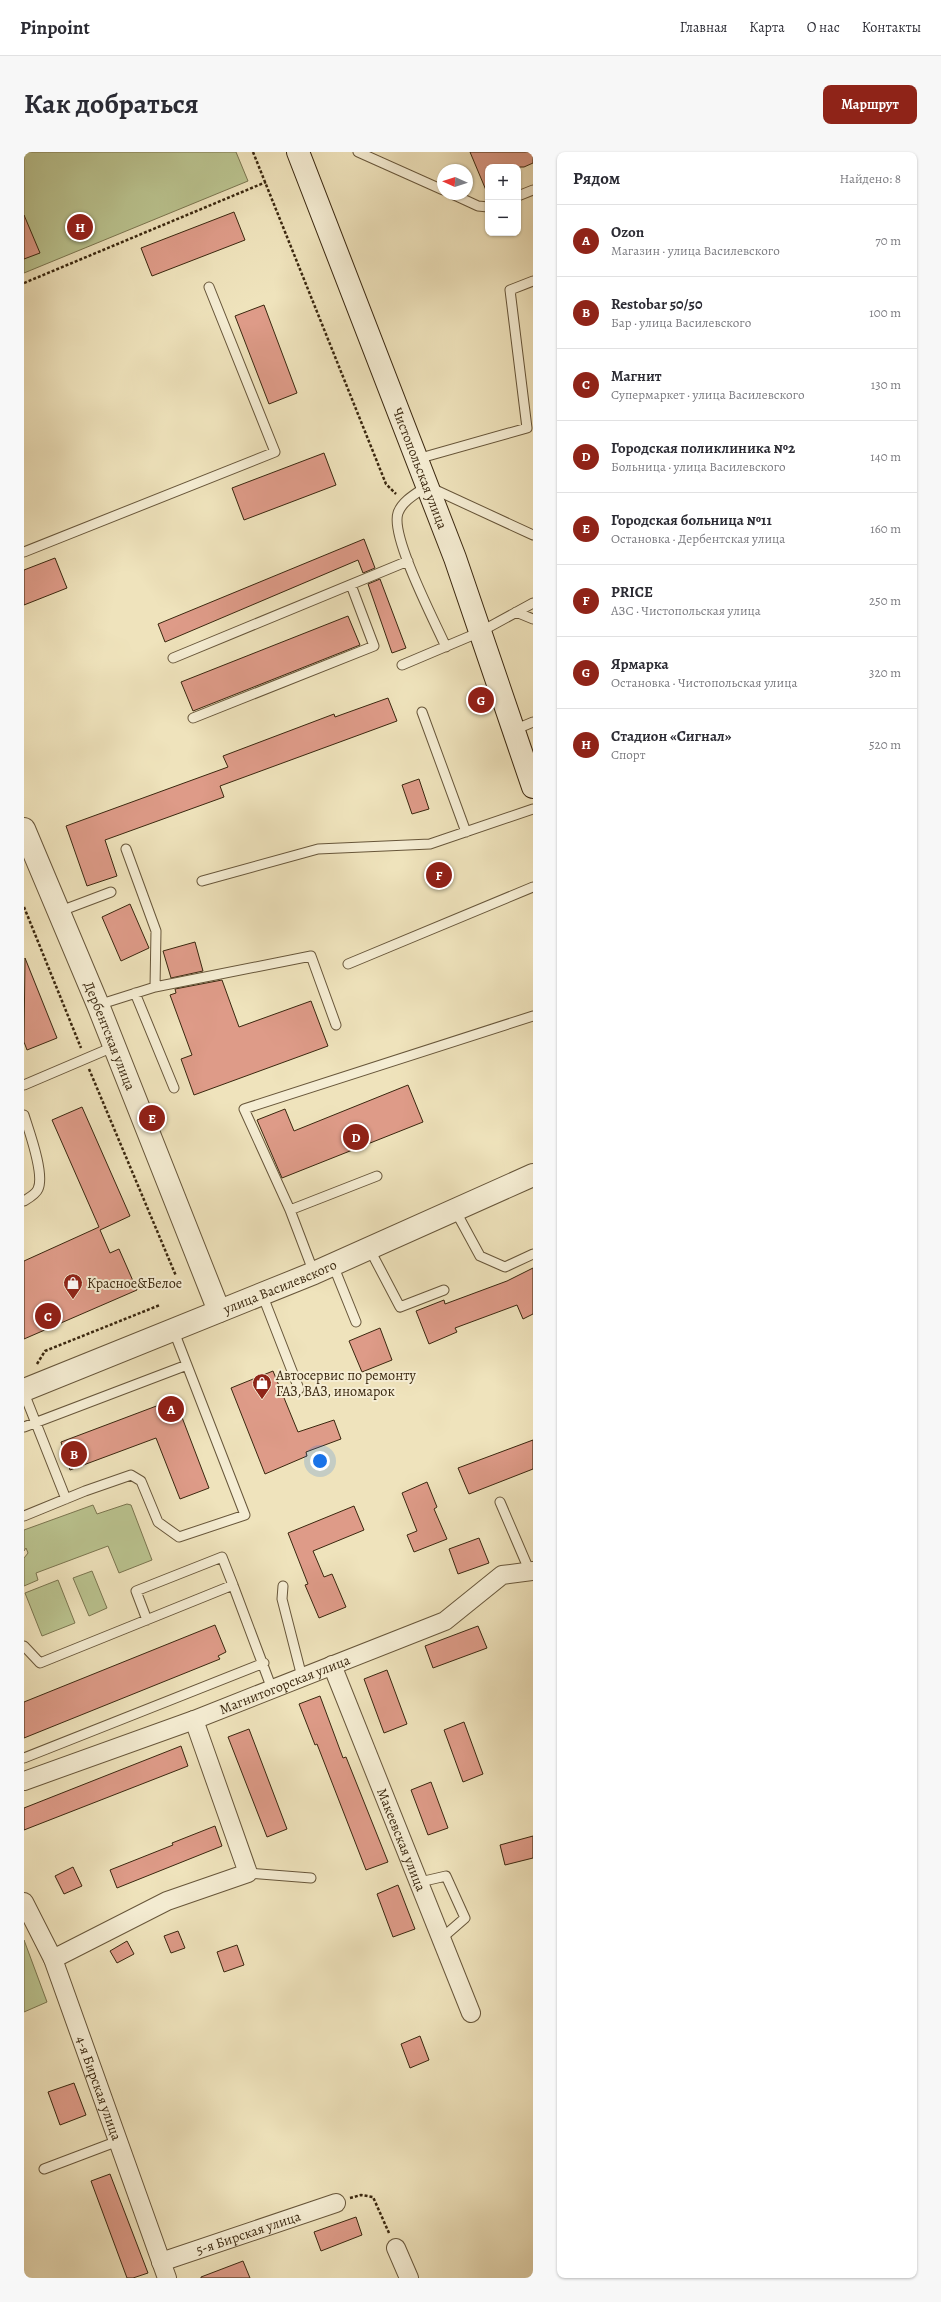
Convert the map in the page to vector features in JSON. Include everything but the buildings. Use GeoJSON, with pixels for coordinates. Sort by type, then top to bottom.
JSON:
{"type":"FeatureCollection","features":[{"type":"Feature","properties":{"kind":"street","name":"Чистопольская улица"},"geometry":{"type":"LineString","coordinates":[[298,152],[427,486],[480,632],[523,726],[533,787]]}},
{"type":"Feature","properties":{"kind":"street","name":"Дербентская улица"},"geometry":{"type":"LineString","coordinates":[[24,829],[98,1005],[113,1047],[219,1311]]}},
{"type":"Feature","properties":{"kind":"street","name":"улица Василевского"},"geometry":{"type":"LineString","coordinates":[[24,1392],[173,1329],[323,1269],[533,1175]]}},
{"type":"Feature","properties":{"kind":"street","name":"Магнитогорская улица"},"geometry":{"type":"LineString","coordinates":[[24,1781],[194,1720],[445,1621],[502,1575],[532,1572]]}},
{"type":"Feature","properties":{"kind":"street","name":"Макеевская улица"},"geometry":{"type":"LineString","coordinates":[[332,1665],[420,1882],[471,2013]]}},
{"type":"Feature","properties":{"kind":"street"},"geometry":{"type":"LineString","coordinates":[[53,1959],[167,1900],[248,1873],[194,1720]]}},
{"type":"Feature","properties":{"kind":"street","name":"4-я Бирская улица"},"geometry":{"type":"LineString","coordinates":[[24,1902],[53,1959],[164,2270]]}},
{"type":"Feature","properties":{"kind":"street","name":"5-я Бирская улица"},"geometry":{"type":"LineString","coordinates":[[164,2270],[336,2203]]}},
{"type":"Feature","properties":{"kind":"street"},"geometry":{"type":"LineString","coordinates":[[396,2248],[409,2278]]}},
{"type":"Feature","properties":{"kind":"lane"},"geometry":{"type":"LineString","coordinates":[[358,152],[437,187]]}},
{"type":"Feature","properties":{"kind":"lane"},"geometry":{"type":"LineString","coordinates":[[521,195],[533,190]]}},
{"type":"Feature","properties":{"kind":"lane"},"geometry":{"type":"LineString","coordinates":[[465,200],[478,206],[485,207]]}},
{"type":"Feature","properties":{"kind":"lane"},"geometry":{"type":"LineString","coordinates":[[416,460],[527,428],[510,290],[533,281]]}},
{"type":"Feature","properties":{"kind":"lane"},"geometry":{"type":"LineString","coordinates":[[24,552],[275,452],[209,287]]}},
{"type":"Feature","properties":{"kind":"lane"},"geometry":{"type":"LineString","coordinates":[[446,647],[408,561],[397,526],[398,513],[405,502],[427,486],[533,535]]}},
{"type":"Feature","properties":{"kind":"lane"},"geometry":{"type":"LineString","coordinates":[[173,658],[408,561]]}},
{"type":"Feature","properties":{"kind":"lane"},"geometry":{"type":"LineString","coordinates":[[193,718],[374,646],[351,585]]}},
{"type":"Feature","properties":{"kind":"lane"},"geometry":{"type":"LineString","coordinates":[[402,665],[480,632],[533,603]]}},
{"type":"Feature","properties":{"kind":"lane"},"geometry":{"type":"LineString","coordinates":[[516,612],[533,619]]}},
{"type":"Feature","properties":{"kind":"lane"},"geometry":{"type":"LineString","coordinates":[[422,712],[466,832]]}},
{"type":"Feature","properties":{"kind":"lane"},"geometry":{"type":"LineString","coordinates":[[202,881],[318,849],[430,844],[533,809]]}},
{"type":"Feature","properties":{"kind":"lane"},"geometry":{"type":"LineString","coordinates":[[126,849],[156,931],[155,987]]}},
{"type":"Feature","properties":{"kind":"lane"},"geometry":{"type":"LineString","coordinates":[[348,964],[533,887]]}},
{"type":"Feature","properties":{"kind":"lane"},"geometry":{"type":"LineString","coordinates":[[58,912],[111,892]]}},
{"type":"Feature","properties":{"kind":"lane"},"geometry":{"type":"LineString","coordinates":[[98,1005],[155,987],[311,956],[336,1026]]}},
{"type":"Feature","properties":{"kind":"lane"},"geometry":{"type":"LineString","coordinates":[[135,993],[174,1088]]}},
{"type":"Feature","properties":{"kind":"lane"},"geometry":{"type":"LineString","coordinates":[[356,1322],[323,1269],[290,1210],[244,1109],[533,1016]]}},
{"type":"Feature","properties":{"kind":"lane"},"geometry":{"type":"LineString","coordinates":[[24,1085],[113,1047]]}},
{"type":"Feature","properties":{"kind":"lane"},"geometry":{"type":"LineString","coordinates":[[24,1115],[40,1175],[38,1188],[30,1198],[24,1201]]}},
{"type":"Feature","properties":{"kind":"lane"},"geometry":{"type":"LineString","coordinates":[[290,1210],[376,1176]]}},
{"type":"Feature","properties":{"kind":"lane"},"geometry":{"type":"LineString","coordinates":[[455,1210],[480,1256],[506,1267],[533,1254]]}},
{"type":"Feature","properties":{"kind":"lane"},"geometry":{"type":"LineString","coordinates":[[370,1248],[400,1307],[444,1290]]}},
{"type":"Feature","properties":{"kind":"lane"},"geometry":{"type":"LineString","coordinates":[[262,1294],[299,1389]]}},
{"type":"Feature","properties":{"kind":"lane"},"geometry":{"type":"LineString","coordinates":[[24,1516],[131,1475],[141,1481],[158,1522],[180,1537],[245,1516],[173,1329]]}},
{"type":"Feature","properties":{"kind":"lane"},"geometry":{"type":"LineString","coordinates":[[24,1427],[187,1365]]}},
{"type":"Feature","properties":{"kind":"lane"},"geometry":{"type":"LineString","coordinates":[[24,1392],[66,1499]]}},
{"type":"Feature","properties":{"kind":"lane"},"geometry":{"type":"LineString","coordinates":[[500,1502],[532,1572]]}},
{"type":"Feature","properties":{"kind":"lane"},"geometry":{"type":"LineString","coordinates":[[147,1620],[136,1591],[222,1556],[264,1662],[272,1689]]}},
{"type":"Feature","properties":{"kind":"lane"},"geometry":{"type":"LineString","coordinates":[[24,1646],[40,1663],[233,1585]]}},
{"type":"Feature","properties":{"kind":"lane"},"geometry":{"type":"LineString","coordinates":[[283,1586],[282,1599],[302,1677]]}},
{"type":"Feature","properties":{"kind":"lane"},"geometry":{"type":"LineString","coordinates":[[24,1758],[264,1662]]}},
{"type":"Feature","properties":{"kind":"lane"},"geometry":{"type":"LineString","coordinates":[[248,1873],[312,1878]]}},
{"type":"Feature","properties":{"kind":"lane"},"geometry":{"type":"LineString","coordinates":[[420,1882],[446,1876],[465,1918],[442,1938]]}},
{"type":"Feature","properties":{"kind":"lane"},"geometry":{"type":"LineString","coordinates":[[44,2169],[118,2141]]}},
{"type":"Feature","properties":{"kind":"path"},"geometry":{"type":"LineString","coordinates":[[253,152],[386,484],[405,502]]}},
{"type":"Feature","properties":{"kind":"path"},"geometry":{"type":"LineString","coordinates":[[24,283],[266,182]]}},
{"type":"Feature","properties":{"kind":"path"},"geometry":{"type":"LineString","coordinates":[[24,907],[85,1059],[176,1276]]}},
{"type":"Feature","properties":{"kind":"path"},"geometry":{"type":"LineString","coordinates":[[30,1367],[36,1364],[45,1352],[160,1305]]}},
{"type":"Feature","properties":{"kind":"path"},"geometry":{"type":"LineString","coordinates":[[336,2203],[360,2195],[373,2198],[396,2248]]}},
{"type":"Feature","properties":{"kind":"green space"},"geometry":{"type":"Polygon","coordinates":[[[24,152],[236,152],[248,181],[24,273],[24,152]]]}},
{"type":"Feature","properties":{"kind":"green space"},"geometry":{"type":"Polygon","coordinates":[[[127,1504],[131,1505],[152,1560],[119,1573],[108,1546],[36,1573],[38,1580],[24,1586],[24,1558],[28,1553],[26,1548],[24,1551],[24,1530],[93,1505],[97,1514],[127,1504]]]}},
{"type":"Feature","properties":{"kind":"green space"},"geometry":{"type":"Polygon","coordinates":[[[92,1571],[107,1608],[89,1616],[73,1578],[92,1571]]]}},
{"type":"Feature","properties":{"kind":"green space"},"geometry":{"type":"Polygon","coordinates":[[[58,1580],[75,1623],[42,1636],[25,1593],[58,1580]]]}},
{"type":"Feature","properties":{"kind":"green space"},"geometry":{"type":"Polygon","coordinates":[[[24,1940],[47,2002],[24,2012],[24,1940]]]}},
{"type":"Feature","properties":{"kind":"place","name":"Стадион «Сигнал»"},"geometry":{"type":"Point","coordinates":[80,227]}},
{"type":"Feature","properties":{"kind":"place","name":"Ярмарка"},"geometry":{"type":"Point","coordinates":[481,700]}},
{"type":"Feature","properties":{"kind":"place","name":"PRICE"},"geometry":{"type":"Point","coordinates":[439,875]}},
{"type":"Feature","properties":{"kind":"place","name":"Городская больница №11"},"geometry":{"type":"Point","coordinates":[152,1118]}},
{"type":"Feature","properties":{"kind":"place","name":"Городская поликлиника №2"},"geometry":{"type":"Point","coordinates":[356,1137]}},
{"type":"Feature","properties":{"kind":"place","name":"Красное&Белое"},"geometry":{"type":"Point","coordinates":[73,1300]}},
{"type":"Feature","properties":{"kind":"place","name":"Магнит"},"geometry":{"type":"Point","coordinates":[48,1316]}},
{"type":"Feature","properties":{"kind":"place","name":"Автосервис по ремонту ГАЗ, ВАЗ, иномарок"},"geometry":{"type":"Point","coordinates":[262,1400]}},
{"type":"Feature","properties":{"kind":"place","name":"Ozon"},"geometry":{"type":"Point","coordinates":[171,1409]}},
{"type":"Feature","properties":{"kind":"place","name":"Restobar 50/50"},"geometry":{"type":"Point","coordinates":[74,1454]}}]}
